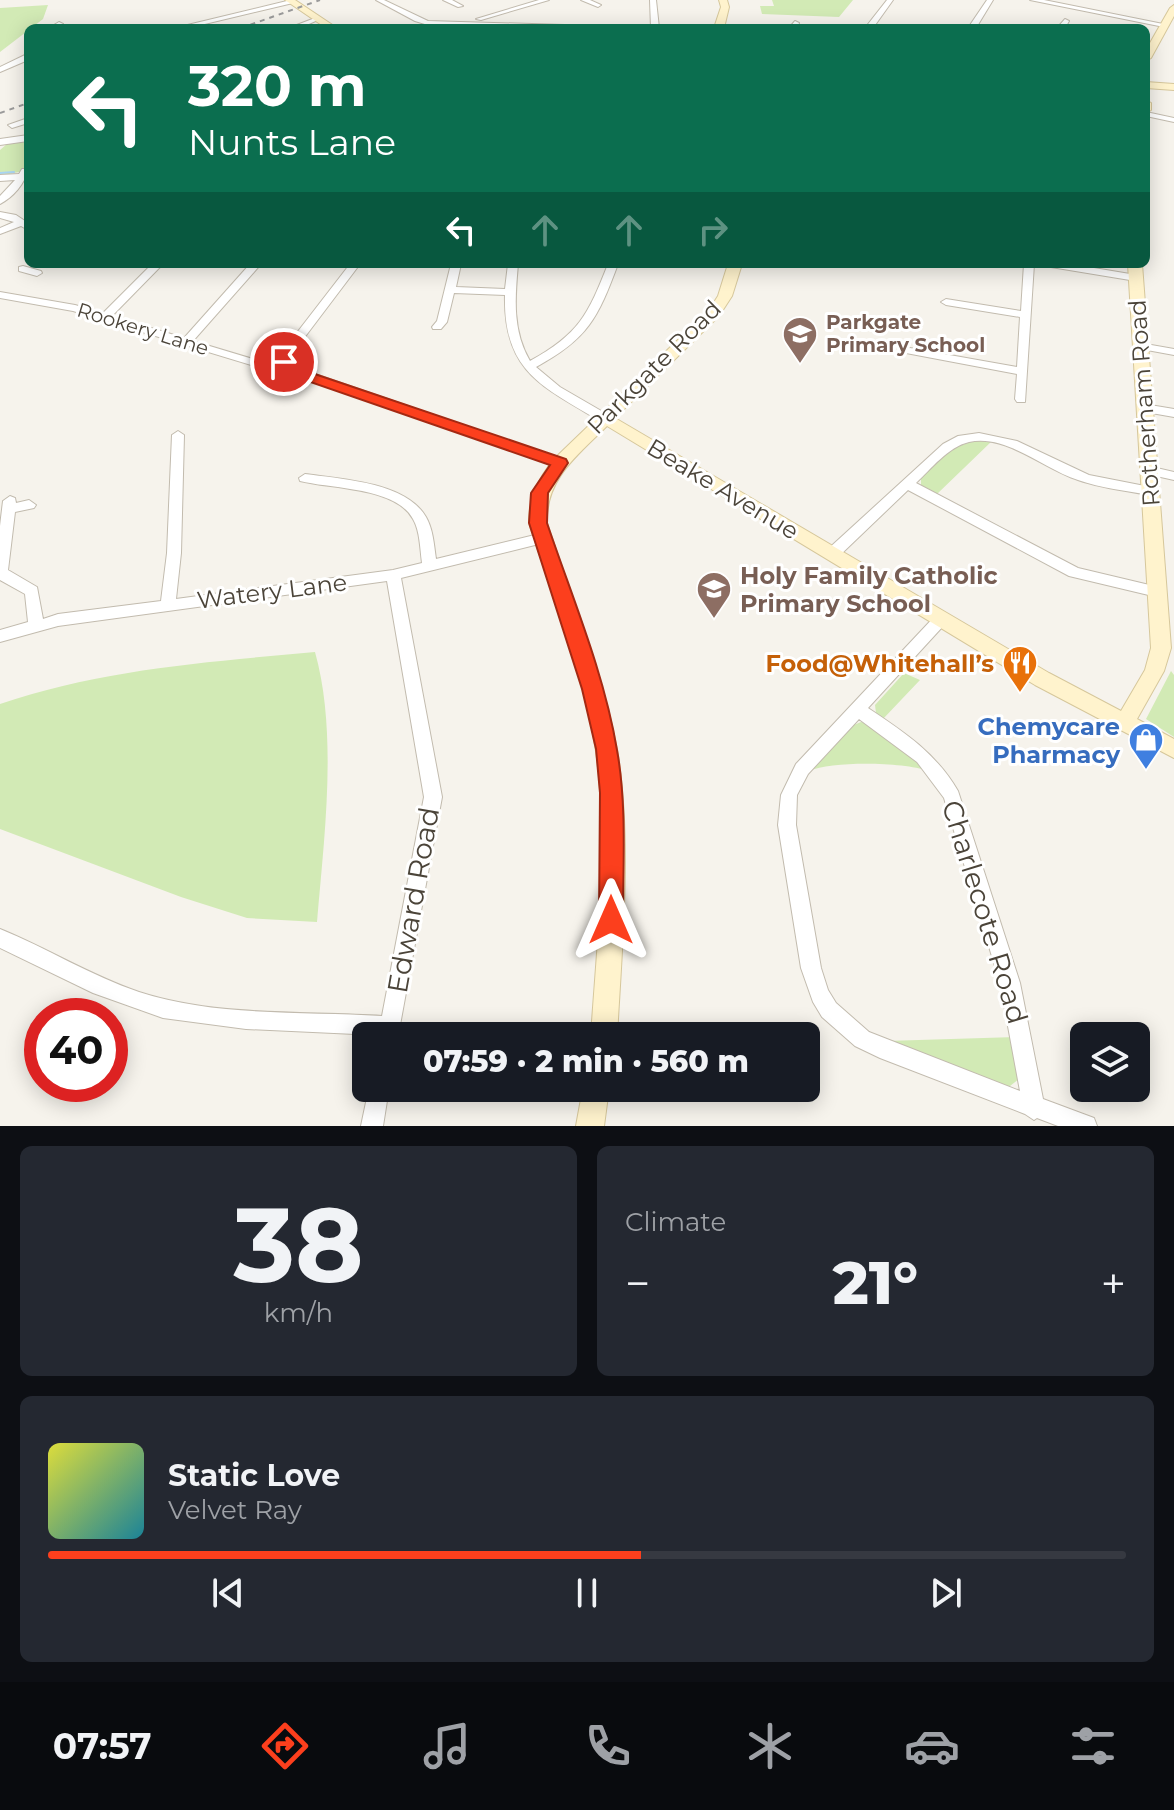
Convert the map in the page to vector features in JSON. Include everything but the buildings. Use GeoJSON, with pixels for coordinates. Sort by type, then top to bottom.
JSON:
{"type":"FeatureCollection","features":[{"type":"Feature","properties":{"kind":"street"},"geometry":{"type":"LineString","coordinates":[[197,24],[310,0]]}},
{"type":"Feature","properties":{"kind":"street"},"geometry":{"type":"LineString","coordinates":[[379,0],[423,22],[444,24]]}},
{"type":"Feature","properties":{"kind":"street"},"geometry":{"type":"LineString","coordinates":[[470,24],[546,0]]}},
{"type":"Feature","properties":{"kind":"street"},"geometry":{"type":"LineString","coordinates":[[584,0],[598,5]]}},
{"type":"Feature","properties":{"kind":"street"},"geometry":{"type":"LineString","coordinates":[[653,0],[655,24]]}},
{"type":"Feature","properties":{"kind":"street"},"geometry":{"type":"LineString","coordinates":[[720,24],[725,7],[723,0]]}},
{"type":"Feature","properties":{"kind":"street"},"geometry":{"type":"LineString","coordinates":[[872,24],[890,0]]}},
{"type":"Feature","properties":{"kind":"street"},"geometry":{"type":"LineString","coordinates":[[975,24],[990,0]]}},
{"type":"Feature","properties":{"kind":"street"},"geometry":{"type":"LineString","coordinates":[[1033,0],[1164,25]]}},
{"type":"Feature","properties":{"kind":"street"},"geometry":{"type":"LineString","coordinates":[[203,24],[293,2],[325,24]]}},
{"type":"Feature","properties":{"kind":"street"},"geometry":{"type":"LineString","coordinates":[[1150,51],[1173,10]]}},
{"type":"Feature","properties":{"kind":"street"},"geometry":{"type":"LineString","coordinates":[[304,24],[317,19]]}},
{"type":"Feature","properties":{"kind":"street"},"geometry":{"type":"LineString","coordinates":[[0,70],[24,63]]}},
{"type":"Feature","properties":{"kind":"street"},"geometry":{"type":"LineString","coordinates":[[1150,85],[1174,87]]}},
{"type":"Feature","properties":{"kind":"street"},"geometry":{"type":"LineString","coordinates":[[1150,113],[1174,120]]}},
{"type":"Feature","properties":{"kind":"street"},"geometry":{"type":"LineString","coordinates":[[12,125],[24,122]]}},
{"type":"Feature","properties":{"kind":"street"},"geometry":{"type":"LineString","coordinates":[[0,142],[24,139]]}},
{"type":"Feature","properties":{"kind":"street"},"geometry":{"type":"LineString","coordinates":[[0,178],[24,173],[15,188],[0,201]]}},
{"type":"Feature","properties":{"kind":"street"},"geometry":{"type":"LineString","coordinates":[[15,188],[24,189]]}},
{"type":"Feature","properties":{"kind":"street"},"geometry":{"type":"LineString","coordinates":[[0,215],[24,225]]}},
{"type":"Feature","properties":{"kind":"street"},"geometry":{"type":"LineString","coordinates":[[0,231],[24,225]]}},
{"type":"Feature","properties":{"kind":"street"},"geometry":{"type":"LineString","coordinates":[[104,318],[154,268]]}},
{"type":"Feature","properties":{"kind":"street"},"geometry":{"type":"LineString","coordinates":[[186,342],[252,268]]}},
{"type":"Feature","properties":{"kind":"street"},"geometry":{"type":"LineString","coordinates":[[285,365],[286,354],[352,268]]}},
{"type":"Feature","properties":{"kind":"street"},"geometry":{"type":"LineString","coordinates":[[437,327],[442,322],[452,290],[455,268]]}},
{"type":"Feature","properties":{"kind":"street"},"geometry":{"type":"LineString","coordinates":[[512,268],[509,292],[510,329],[529,366],[560,394],[606,419]]}},
{"type":"Feature","properties":{"kind":"street"},"geometry":{"type":"LineString","coordinates":[[529,366],[565,346],[585,328],[595,312],[612,268]]}},
{"type":"Feature","properties":{"kind":"street","name":"Parkgate Road"},"geometry":{"type":"LineString","coordinates":[[605,1022],[611,920],[611,793],[606,749],[592,689],[543,538],[537,514],[539,493],[560,463],[714,313],[725,296],[734,268]]}},
{"type":"Feature","properties":{"kind":"street"},"geometry":{"type":"LineString","coordinates":[[1021,399],[1029,268]]}},
{"type":"Feature","properties":{"kind":"street"},"geometry":{"type":"LineString","coordinates":[[1100,268],[1136,271]]}},
{"type":"Feature","properties":{"kind":"street","name":"Rotherham Road"},"geometry":{"type":"LineString","coordinates":[[1124,724],[1160,658],[1136,271]]}},
{"type":"Feature","properties":{"kind":"street"},"geometry":{"type":"LineString","coordinates":[[452,290],[509,292]]}},
{"type":"Feature","properties":{"kind":"street","name":"Rookery Lane"},"geometry":{"type":"LineString","coordinates":[[0,295],[75,308],[262,365],[285,365],[295,372],[560,463]]}},
{"type":"Feature","properties":{"kind":"street"},"geometry":{"type":"LineString","coordinates":[[946,302],[1025,315]]}},
{"type":"Feature","properties":{"kind":"street"},"geometry":{"type":"LineString","coordinates":[[1140,346],[1174,352]]}},
{"type":"Feature","properties":{"kind":"street"},"geometry":{"type":"LineString","coordinates":[[910,351],[1022,371]]}},
{"type":"Feature","properties":{"kind":"street"},"geometry":{"type":"LineString","coordinates":[[1144,408],[1174,413]]}},
{"type":"Feature","properties":{"kind":"street","name":"Beake Avenue"},"geometry":{"type":"LineString","coordinates":[[606,419],[941,619],[1124,724],[1174,749]]}},
{"type":"Feature","properties":{"kind":"street"},"geometry":{"type":"LineString","coordinates":[[168,604],[175,544],[178,435]]}},
{"type":"Feature","properties":{"kind":"street"},"geometry":{"type":"LineString","coordinates":[[832,554],[953,443],[978,437],[1013,445],[1078,476],[1150,491]]}},
{"type":"Feature","properties":{"kind":"street"},"geometry":{"type":"LineString","coordinates":[[1148,470],[1174,476]]}},
{"type":"Feature","properties":{"kind":"street"},"geometry":{"type":"LineString","coordinates":[[305,478],[386,493],[406,502],[420,517],[430,567]]}},
{"type":"Feature","properties":{"kind":"street"},"geometry":{"type":"LineString","coordinates":[[907,484],[1074,572],[1157,592]]}},
{"type":"Feature","properties":{"kind":"street"},"geometry":{"type":"LineString","coordinates":[[29,505],[10,505],[1,570],[10,580],[32,591],[36,624]]}},
{"type":"Feature","properties":{"kind":"street","name":"Watery Lane"},"geometry":{"type":"LineString","coordinates":[[0,636],[36,624],[393,575],[543,538]]}},
{"type":"Feature","properties":{"kind":"street","name":"Edward Road"},"geometry":{"type":"LineString","coordinates":[[391,1022],[433,797],[393,575]]}},
{"type":"Feature","properties":{"kind":"street"},"geometry":{"type":"LineString","coordinates":[[941,619],[802,769],[789,795],[786,809],[811,968],[820,995],[836,1018],[862,1039],[1034,1109],[1086,1126]]}},
{"type":"Feature","properties":{"kind":"street","name":"Charlecote Road"},"geometry":{"type":"LineString","coordinates":[[858,710],[925,756],[943,777],[952,796],[1010,983],[1034,1109]]}},
{"type":"Feature","properties":{"kind":"street"},"geometry":{"type":"LineString","coordinates":[[0,938],[109,989],[163,1008],[352,1028]]}},
{"type":"Feature","properties":{"kind":"street"},"geometry":{"type":"LineString","coordinates":[[372,1126],[376,1102]]}},
{"type":"Feature","properties":{"kind":"street"},"geometry":{"type":"LineString","coordinates":[[590,1126],[594,1102]]}},
{"type":"Feature","properties":{"kind":"green space"},"geometry":{"type":"Polygon","coordinates":[[[772,0],[853,0],[839,17],[762,14],[760,6],[774,6],[772,0]]]}},
{"type":"Feature","properties":{"kind":"green space"},"geometry":{"type":"Polygon","coordinates":[[[48,5],[43,19],[36,24],[24,24],[24,34],[0,52],[0,8],[48,5]]]}},
{"type":"Feature","properties":{"kind":"green space"},"geometry":{"type":"Polygon","coordinates":[[[23,141],[24,171],[0,176],[0,150],[7,144],[23,141]]]}},
{"type":"Feature","properties":{"kind":"green space"},"geometry":{"type":"Polygon","coordinates":[[[975,440],[992,441],[936,495],[921,485],[921,477],[952,449],[975,440]]]}},
{"type":"Feature","properties":{"kind":"green space"},"geometry":{"type":"Polygon","coordinates":[[[315,652],[322,684],[328,751],[326,821],[317,922],[247,918],[181,897],[0,829],[0,704],[38,692],[116,675],[315,652]]]}},
{"type":"Feature","properties":{"kind":"green space"},"geometry":{"type":"Polygon","coordinates":[[[1171,671],[1174,675],[1174,737],[1146,719],[1171,671]]]}},
{"type":"Feature","properties":{"kind":"green space"},"geometry":{"type":"Polygon","coordinates":[[[904,673],[920,680],[883,719],[876,713],[875,705],[904,673]]]}},
{"type":"Feature","properties":{"kind":"green space"},"geometry":{"type":"Polygon","coordinates":[[[861,722],[873,725],[928,771],[868,764],[809,771],[849,727],[861,722]]]}},
{"type":"Feature","properties":{"kind":"green space"},"geometry":{"type":"Polygon","coordinates":[[[1016,1037],[1019,1079],[1010,1086],[1002,1086],[886,1041],[1016,1037]]]}},
{"type":"Feature","properties":{"kind":"waterway"},"geometry":{"type":"LineString","coordinates":[[0,173],[14,172]]}},
{"type":"Feature","properties":{"kind":"railway"},"geometry":{"type":"LineString","coordinates":[[252,24],[320,0]]}},
{"type":"Feature","properties":{"kind":"railway"},"geometry":{"type":"LineString","coordinates":[[0,113],[24,104]]}},
{"type":"Feature","properties":{"kind":"place","name":"Parkgate Primary School"},"geometry":{"type":"Point","coordinates":[800,365]}},
{"type":"Feature","properties":{"kind":"place","name":"Holy Family Catholic Primary School"},"geometry":{"type":"Point","coordinates":[714,620]}},
{"type":"Feature","properties":{"kind":"place","name":"Food@Whitehall’s"},"geometry":{"type":"Point","coordinates":[1020,694]}},
{"type":"Feature","properties":{"kind":"place","name":"Chemycare Pharmacy"},"geometry":{"type":"Point","coordinates":[1146,771]}},
{"type":"Feature","properties":{"kind":"route"},"geometry":{"type":"LineString","coordinates":[[284,362],[295,372],[560,463],[539,493],[538,523],[592,689],[606,749],[611,793],[611,920]]}}]}
